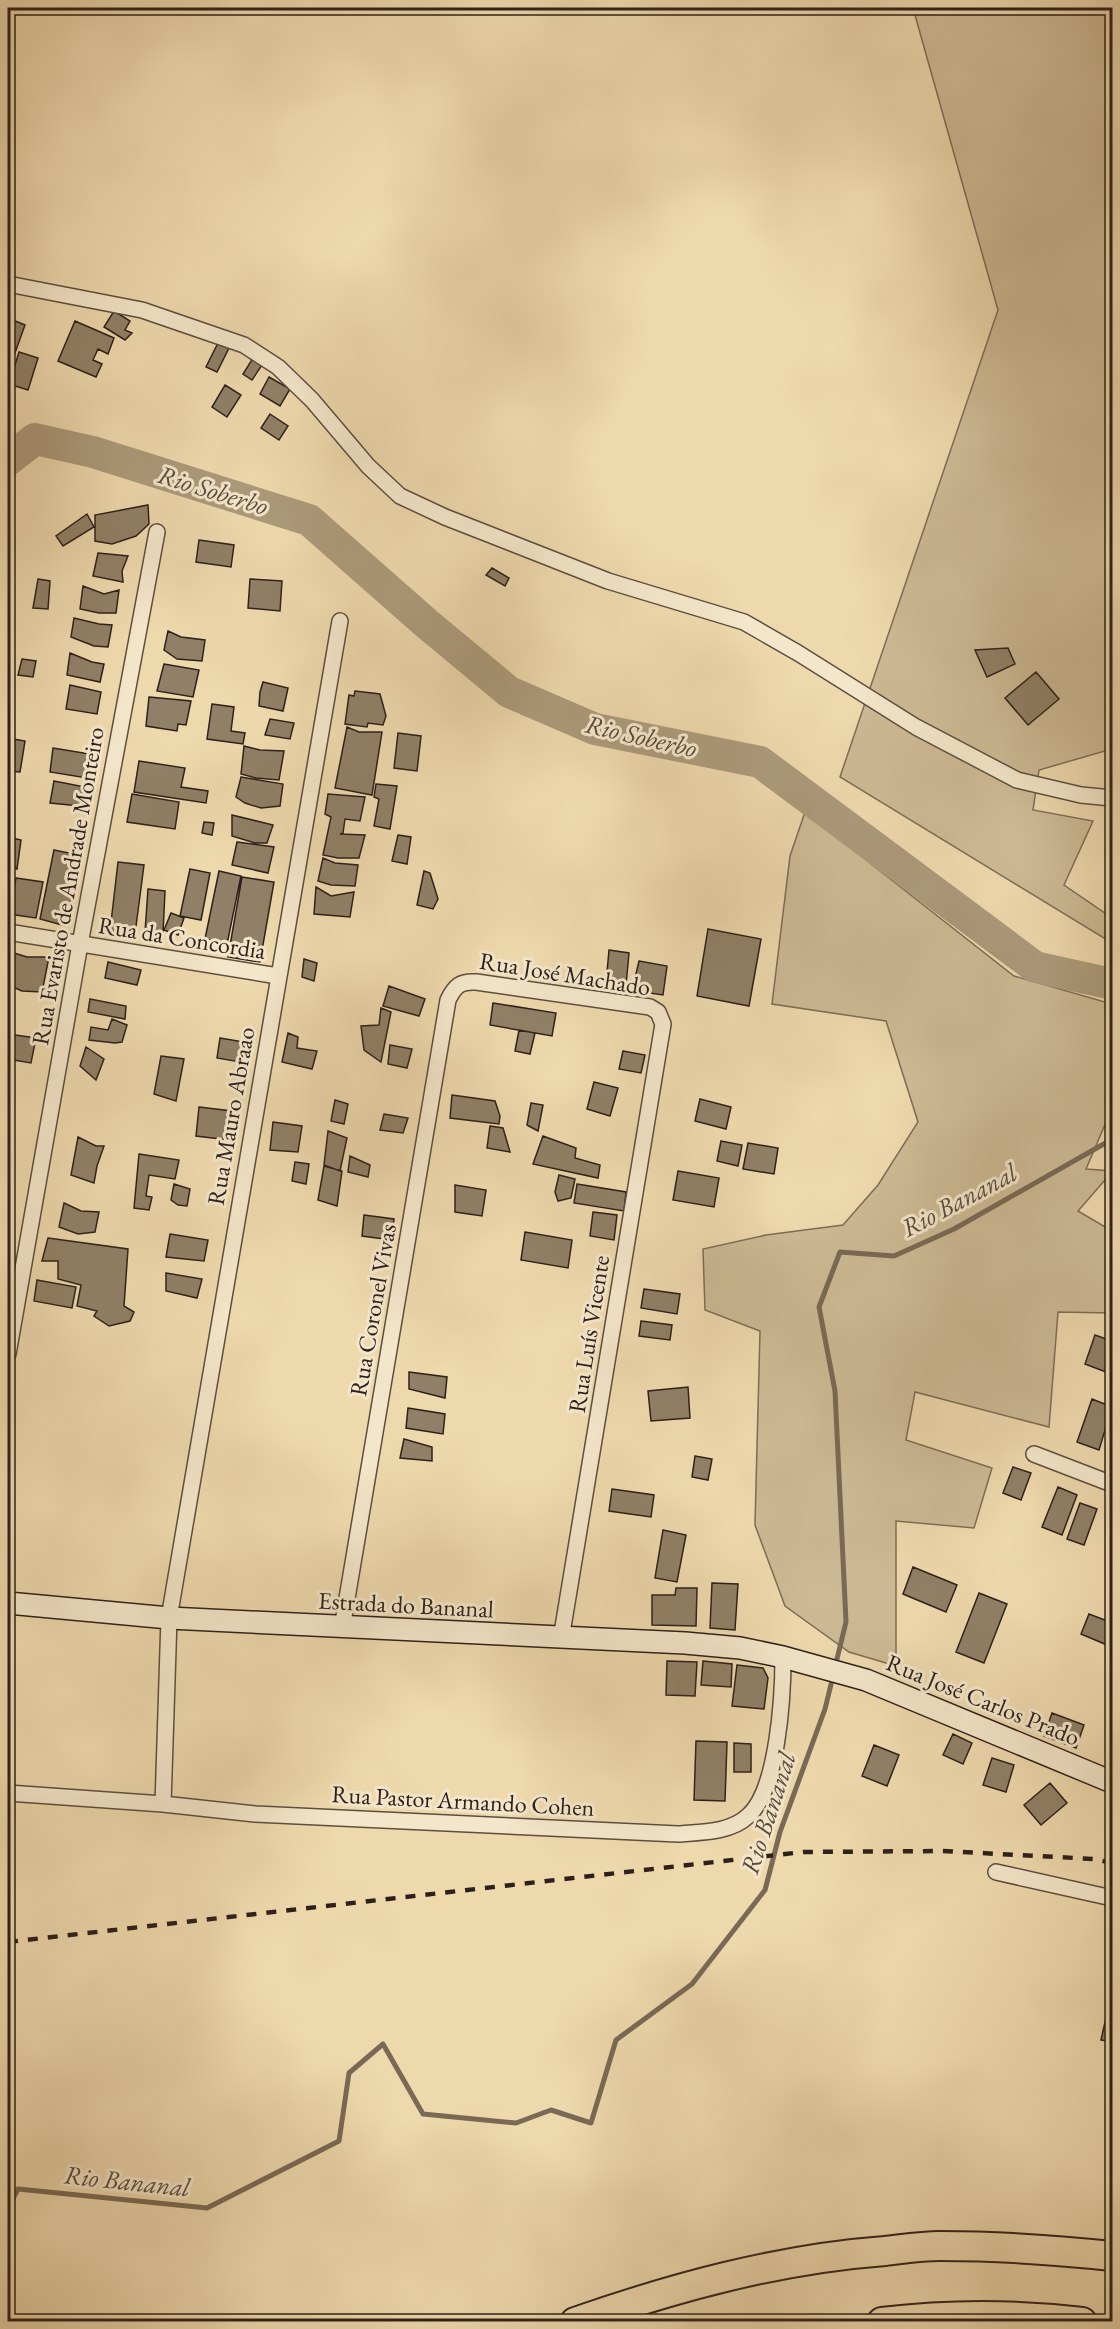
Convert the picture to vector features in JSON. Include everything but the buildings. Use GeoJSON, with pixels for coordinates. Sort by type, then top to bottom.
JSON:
{"type":"FeatureCollection","features":[{"type":"Feature","properties":{"kind":"highway"},"geometry":{"type":"LineString","coordinates":[[575,2322],[700,2282],[751,2270],[841,2254],[937,2246],[1045,2249],[1113,2256]]}},
{"type":"Feature","properties":{"kind":"highway"},"geometry":{"type":"LineString","coordinates":[[882,2322],[930,2316],[1038,2316],[1082,2322]]}},
{"type":"Feature","properties":{"kind":"main road","name":"Estrada do Bananal"},"geometry":{"type":"LineString","coordinates":[[8,1603],[169,1618],[561,1639],[685,1643],[740,1648],[792,1658]]}},
{"type":"Feature","properties":{"kind":"main road","name":"Rua José Carlos Prado"},"geometry":{"type":"LineString","coordinates":[[792,1658],[866,1680],[1113,1782]]}},
{"type":"Feature","properties":{"kind":"street"},"geometry":{"type":"LineString","coordinates":[[8,284],[142,310],[244,345],[278,367],[312,400],[368,466],[400,496],[445,517],[608,581],[744,622],[916,727],[1017,780],[1081,795],[1113,798]]}},
{"type":"Feature","properties":{"kind":"street","name":"Rua Evaristo de Andrade Monteiro"},"geometry":{"type":"LineString","coordinates":[[8,1354],[156,532]]}},
{"type":"Feature","properties":{"kind":"street","name":"Rua Mauro Abraao"},"geometry":{"type":"LineString","coordinates":[[163,1804],[169,1618],[340,621]]}},
{"type":"Feature","properties":{"kind":"street","name":"Rua da Concordia"},"geometry":{"type":"LineString","coordinates":[[8,932],[278,976]]}},
{"type":"Feature","properties":{"kind":"street","name":"Rua José Machado"},"geometry":{"type":"LineString","coordinates":[[448,1000],[454,987],[464,981],[650,1006],[658,1012],[663,1024],[662,1037]]}},
{"type":"Feature","properties":{"kind":"street","name":"Rua Coronel Vivas"},"geometry":{"type":"LineString","coordinates":[[342,1628],[448,1000]]}},
{"type":"Feature","properties":{"kind":"street","name":"Rua Luís Vicente"},"geometry":{"type":"LineString","coordinates":[[561,1639],[662,1037]]}},
{"type":"Feature","properties":{"kind":"street"},"geometry":{"type":"LineString","coordinates":[[1034,1454],[1113,1484]]}},
{"type":"Feature","properties":{"kind":"street","name":"Rua Pastor Armando Cohen"},"geometry":{"type":"LineString","coordinates":[[8,1793],[291,1815],[678,1834],[715,1830],[732,1825],[748,1816],[762,1797],[777,1738],[783,1691],[792,1658]]}},
{"type":"Feature","properties":{"kind":"street"},"geometry":{"type":"LineString","coordinates":[[996,1872],[1113,1898]]}},
{"type":"Feature","properties":{"kind":"shaded area"},"geometry":{"type":"Polygon","coordinates":[[[913,8],[1112,8],[1112,749],[1039,770],[1033,810],[1093,821],[1064,885],[1112,918],[1112,943],[840,777],[998,310],[913,8]]]}},
{"type":"Feature","properties":{"kind":"shaded area"},"geometry":{"type":"Polygon","coordinates":[[[805,812],[1014,976],[1112,1004],[1112,1108],[1086,1169],[1112,1172],[1078,1211],[1112,1231],[1112,1313],[1058,1312],[1049,1427],[915,1392],[906,1440],[992,1468],[974,1528],[896,1521],[896,1666],[849,1652],[785,1606],[755,1525],[760,1331],[705,1310],[703,1249],[766,1235],[843,1225],[878,1185],[918,1122],[886,1021],[772,1004],[790,856],[805,812]]]}},
{"type":"Feature","properties":{"kind":"waterway","name":"Rio Soberbo"},"geometry":{"type":"LineString","coordinates":[[8,460],[35,439],[93,452],[309,520],[426,623],[509,692],[595,729],[760,762],[1035,967],[1112,984]]}},
{"type":"Feature","properties":{"kind":"waterway","name":"Rio Bananal"},"geometry":{"type":"LineString","coordinates":[[835,1667],[846,1622],[835,1391],[819,1307],[840,1252],[894,1256],[954,1229],[1109,1141],[1112,1136]]}},
{"type":"Feature","properties":{"kind":"waterway","name":"Rio Bananal"},"geometry":{"type":"LineString","coordinates":[[8,2208],[18,2189],[207,2208],[339,2141],[349,2073],[383,2044],[423,2114],[516,2123],[551,2110],[591,2123],[616,2040],[692,1984],[765,1890],[780,1832],[825,1709],[833,1676]]}},
{"type":"Feature","properties":{"kind":"railway"},"geometry":{"type":"LineString","coordinates":[[8,1942],[803,1852],[943,1851],[1094,1859],[1112,1863]]}}]}
